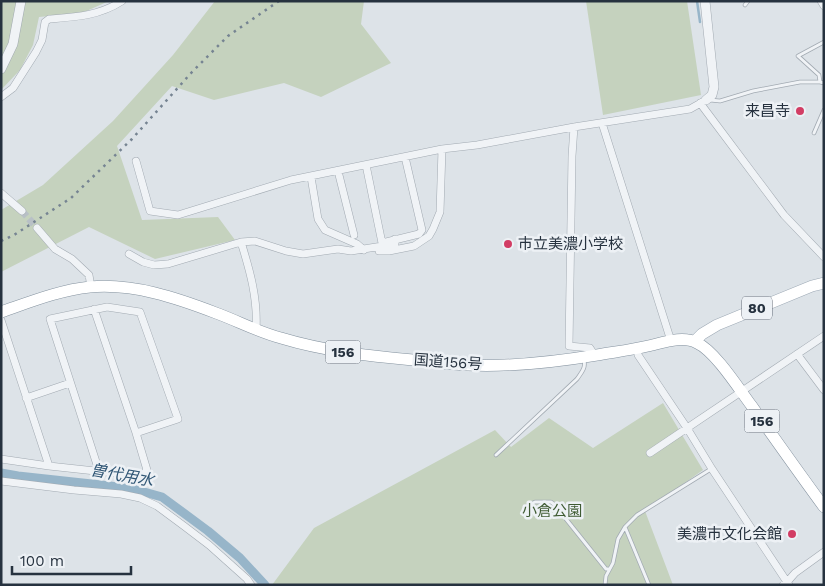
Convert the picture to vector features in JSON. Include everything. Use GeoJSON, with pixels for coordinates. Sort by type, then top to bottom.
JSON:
{"type":"FeatureCollection","features":[{"type":"Feature","properties":{"kind":"main road","name":"80"},"geometry":{"type":"LineString","coordinates":[[695,341],[702,334],[718,325],[824,282]]}},
{"type":"Feature","properties":{"kind":"main road","name":"国道156号"},"geometry":{"type":"LineString","coordinates":[[1,312],[53,294],[90,287],[123,287],[164,296],[218,314],[281,339],[306,345],[366,356],[468,365],[542,363],[671,341],[695,341]]}},
{"type":"Feature","properties":{"kind":"main road","name":"156"},"geometry":{"type":"LineString","coordinates":[[695,341],[712,354],[824,507]]}},
{"type":"Feature","properties":{"kind":"street"},"geometry":{"type":"LineString","coordinates":[[1,69],[12,44],[21,1]]}},
{"type":"Feature","properties":{"kind":"street"},"geometry":{"type":"LineString","coordinates":[[1,97],[13,88],[36,52],[42,40],[45,22],[49,19],[83,16],[103,11],[122,1]]}},
{"type":"Feature","properties":{"kind":"street"},"geometry":{"type":"LineString","coordinates":[[136,161],[150,211],[178,215],[291,180],[442,149],[477,145],[574,127],[690,109],[712,95],[714,87],[705,1]]}},
{"type":"Feature","properties":{"kind":"street"},"geometry":{"type":"LineString","coordinates":[[821,1],[824,6]]}},
{"type":"Feature","properties":{"kind":"street"},"geometry":{"type":"LineString","coordinates":[[703,102],[784,215],[824,257]]}},
{"type":"Feature","properties":{"kind":"street"},"geometry":{"type":"LineString","coordinates":[[602,123],[671,341]]}},
{"type":"Feature","properties":{"kind":"street"},"geometry":{"type":"LineString","coordinates":[[574,127],[569,346],[590,348],[589,356]]}},
{"type":"Feature","properties":{"kind":"street"},"geometry":{"type":"LineString","coordinates":[[311,177],[318,219],[325,230],[357,244],[368,252],[389,251],[414,246],[429,236],[440,212],[442,149]]}},
{"type":"Feature","properties":{"kind":"street"},"geometry":{"type":"LineString","coordinates":[[366,165],[382,242],[419,234],[422,230],[405,157]]}},
{"type":"Feature","properties":{"kind":"street"},"geometry":{"type":"LineString","coordinates":[[338,171],[354,235]]}},
{"type":"Feature","properties":{"kind":"street"},"geometry":{"type":"LineString","coordinates":[[1,193],[22,211]]}},
{"type":"Feature","properties":{"kind":"street"},"geometry":{"type":"LineString","coordinates":[[37,228],[55,249],[72,259],[89,275],[90,287]]}},
{"type":"Feature","properties":{"kind":"street"},"geometry":{"type":"LineString","coordinates":[[129,254],[154,265],[168,264],[241,242],[255,241],[286,251],[303,254],[338,249],[351,251],[395,244],[395,239]]}},
{"type":"Feature","properties":{"kind":"street"},"geometry":{"type":"LineString","coordinates":[[241,242],[252,280],[257,318],[256,330]]}},
{"type":"Feature","properties":{"kind":"street"},"geometry":{"type":"LineString","coordinates":[[99,471],[50,319],[107,307],[140,312],[178,419],[136,433]]}},
{"type":"Feature","properties":{"kind":"street"},"geometry":{"type":"LineString","coordinates":[[1,459],[142,476],[147,470],[94,310]]}},
{"type":"Feature","properties":{"kind":"street"},"geometry":{"type":"LineString","coordinates":[[1,320],[48,466]]}},
{"type":"Feature","properties":{"kind":"street"},"geometry":{"type":"LineString","coordinates":[[650,452],[824,336]]}},
{"type":"Feature","properties":{"kind":"street"},"geometry":{"type":"LineString","coordinates":[[638,348],[638,355],[687,428],[786,584],[795,573],[824,552]]}},
{"type":"Feature","properties":{"kind":"street"},"geometry":{"type":"LineString","coordinates":[[797,354],[824,390]]}},
{"type":"Feature","properties":{"kind":"street"},"geometry":{"type":"LineString","coordinates":[[26,398],[70,383]]}},
{"type":"Feature","properties":{"kind":"street"},"geometry":{"type":"LineString","coordinates":[[1,481],[121,494],[140,498],[157,506],[209,545],[252,585]]}},
{"type":"Feature","properties":{"kind":"lane"},"geometry":{"type":"LineString","coordinates":[[703,102],[720,101],[753,91],[793,83],[822,82],[820,75],[798,56],[824,42]]}},
{"type":"Feature","properties":{"kind":"lane"},"geometry":{"type":"LineString","coordinates":[[814,133],[824,110]]}},
{"type":"Feature","properties":{"kind":"lane"},"geometry":{"type":"LineString","coordinates":[[496,455],[577,379],[583,372],[589,356]]}},
{"type":"Feature","properties":{"kind":"lane"},"geometry":{"type":"LineString","coordinates":[[605,585],[606,576],[613,563],[618,539],[625,527],[637,515],[712,469]]}},
{"type":"Feature","properties":{"kind":"lane"},"geometry":{"type":"LineString","coordinates":[[527,506],[535,502],[550,502],[560,509],[606,569],[609,569]]}},
{"type":"Feature","properties":{"kind":"lane"},"geometry":{"type":"LineString","coordinates":[[625,527],[649,585]]}},
{"type":"Feature","properties":{"kind":"green space"},"geometry":{"type":"Polygon","coordinates":[[[1,1],[109,1],[82,13],[39,17],[33,45],[20,70],[1,90],[1,1]]]}},
{"type":"Feature","properties":{"kind":"green space"},"geometry":{"type":"Polygon","coordinates":[[[215,1],[364,1],[361,24],[391,63],[321,97],[284,83],[214,100],[172,86],[117,146],[142,220],[218,217],[235,240],[155,259],[89,227],[1,272],[1,210],[43,185],[113,121],[173,55],[215,1]]]}},
{"type":"Feature","properties":{"kind":"green space"},"geometry":{"type":"Polygon","coordinates":[[[586,1],[687,1],[701,95],[603,115],[586,1]]]}},
{"type":"Feature","properties":{"kind":"green space","name":"小倉公園"},"geometry":{"type":"Polygon","coordinates":[[[663,403],[703,470],[645,511],[673,585],[272,585],[314,528],[495,430],[511,447],[549,418],[593,448],[663,403]]]}},
{"type":"Feature","properties":{"kind":"waterway"},"geometry":{"type":"LineString","coordinates":[[697,1],[700,22]]}},
{"type":"Feature","properties":{"kind":"waterway","name":"曽代用水"},"geometry":{"type":"LineString","coordinates":[[1,473],[137,490],[162,497],[208,531],[240,558],[265,585]]}},
{"type":"Feature","properties":{"kind":"tunnel"},"geometry":{"type":"LineString","coordinates":[[22,211],[37,228]]}},
{"type":"Feature","properties":{"kind":"railway"},"geometry":{"type":"LineString","coordinates":[[1,241],[14,235],[71,198],[132,139],[192,72],[228,36],[279,1]]}},
{"type":"Feature","properties":{"kind":"place","name":"来昌寺"},"geometry":{"type":"Point","coordinates":[800,111]}},
{"type":"Feature","properties":{"kind":"place","name":"市立美濃小学校"},"geometry":{"type":"Point","coordinates":[508,244]}},
{"type":"Feature","properties":{"kind":"place","name":"美濃市文化会館"},"geometry":{"type":"Point","coordinates":[792,534]}}]}
